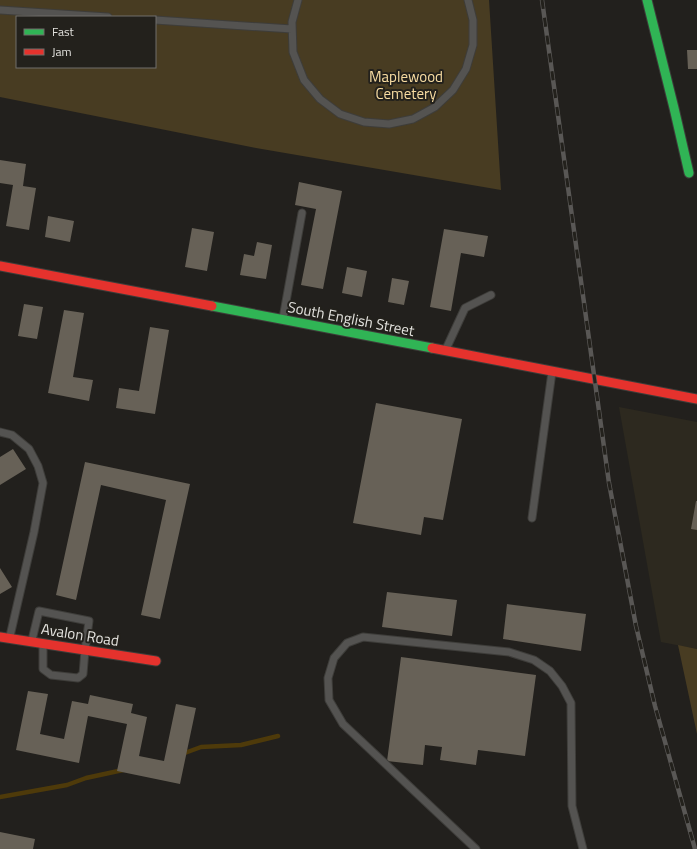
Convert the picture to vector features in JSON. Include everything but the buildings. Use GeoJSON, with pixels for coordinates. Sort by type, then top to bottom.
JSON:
{"type":"FeatureCollection","features":[{"type":"Feature","properties":{"kind":"street"},"geometry":{"type":"LineString","coordinates":[[647,0],[689,172]]}},
{"type":"Feature","properties":{"kind":"street","name":"South English Street"},"geometry":{"type":"LineString","coordinates":[[0,266],[697,399]]}},
{"type":"Feature","properties":{"kind":"street","name":"Avalon Road"},"geometry":{"type":"LineString","coordinates":[[5,638],[156,661]]}},
{"type":"Feature","properties":{"kind":"lane"},"geometry":{"type":"LineString","coordinates":[[298,0],[292,22],[293,52],[304,80],[320,99],[340,114],[364,122],[389,124],[413,119],[435,107],[453,90],[466,69],[473,45],[473,20],[468,0]]}},
{"type":"Feature","properties":{"kind":"lane"},"geometry":{"type":"LineString","coordinates":[[0,10],[93,16]]}},
{"type":"Feature","properties":{"kind":"lane"},"geometry":{"type":"LineString","coordinates":[[156,20],[292,29]]}},
{"type":"Feature","properties":{"kind":"lane"},"geometry":{"type":"LineString","coordinates":[[282,320],[302,212]]}},
{"type":"Feature","properties":{"kind":"lane"},"geometry":{"type":"LineString","coordinates":[[445,351],[465,308],[491,295]]}},
{"type":"Feature","properties":{"kind":"lane"},"geometry":{"type":"LineString","coordinates":[[532,518],[552,372]]}},
{"type":"Feature","properties":{"kind":"lane"},"geometry":{"type":"LineString","coordinates":[[0,432],[12,435],[29,449],[38,466],[43,483],[34,532],[5,638]]}},
{"type":"Feature","properties":{"kind":"lane"},"geometry":{"type":"LineString","coordinates":[[31,642],[39,611],[90,621],[83,674],[78,678],[51,675],[44,669],[43,644]]}},
{"type":"Feature","properties":{"kind":"lane"},"geometry":{"type":"LineString","coordinates":[[476,849],[343,724],[328,700],[328,678],[334,658],[347,643],[363,637],[509,652],[534,660],[550,671],[562,686],[571,703],[572,806],[583,849]]}},
{"type":"Feature","properties":{"kind":"shaded area"},"geometry":{"type":"Polygon","coordinates":[[[619,407],[697,422],[697,649],[661,642],[619,407]]]}},
{"type":"Feature","properties":{"kind":"green space","name":"Maplewood Cemetery"},"geometry":{"type":"Polygon","coordinates":[[[0,0],[489,0],[501,190],[256,148],[0,97],[0,0]]]}},
{"type":"Feature","properties":{"kind":"green space"},"geometry":{"type":"Polygon","coordinates":[[[678,645],[697,649],[697,734],[678,645]]]}},
{"type":"Feature","properties":{"kind":"waterway"},"geometry":{"type":"LineString","coordinates":[[182,754],[201,747],[241,745],[278,736]]}},
{"type":"Feature","properties":{"kind":"waterway"},"geometry":{"type":"LineString","coordinates":[[0,797],[67,785],[86,778],[123,770]]}},
{"type":"Feature","properties":{"kind":"railway"},"geometry":{"type":"LineString","coordinates":[[542,0],[609,483],[636,626],[655,706],[695,849]]}},
{"type":"Feature","properties":{"kind":"traffic: fast"},"geometry":{"type":"LineString","coordinates":[[647,0],[689,173]]}},
{"type":"Feature","properties":{"kind":"traffic: fast"},"geometry":{"type":"LineString","coordinates":[[212,306],[432,348]]}},
{"type":"Feature","properties":{"kind":"traffic: jam"},"geometry":{"type":"LineString","coordinates":[[0,266],[212,306]]}},
{"type":"Feature","properties":{"kind":"traffic: jam"},"geometry":{"type":"LineString","coordinates":[[432,348],[697,399]]}},
{"type":"Feature","properties":{"kind":"traffic: jam"},"geometry":{"type":"LineString","coordinates":[[0,637],[156,661]]}}]}
